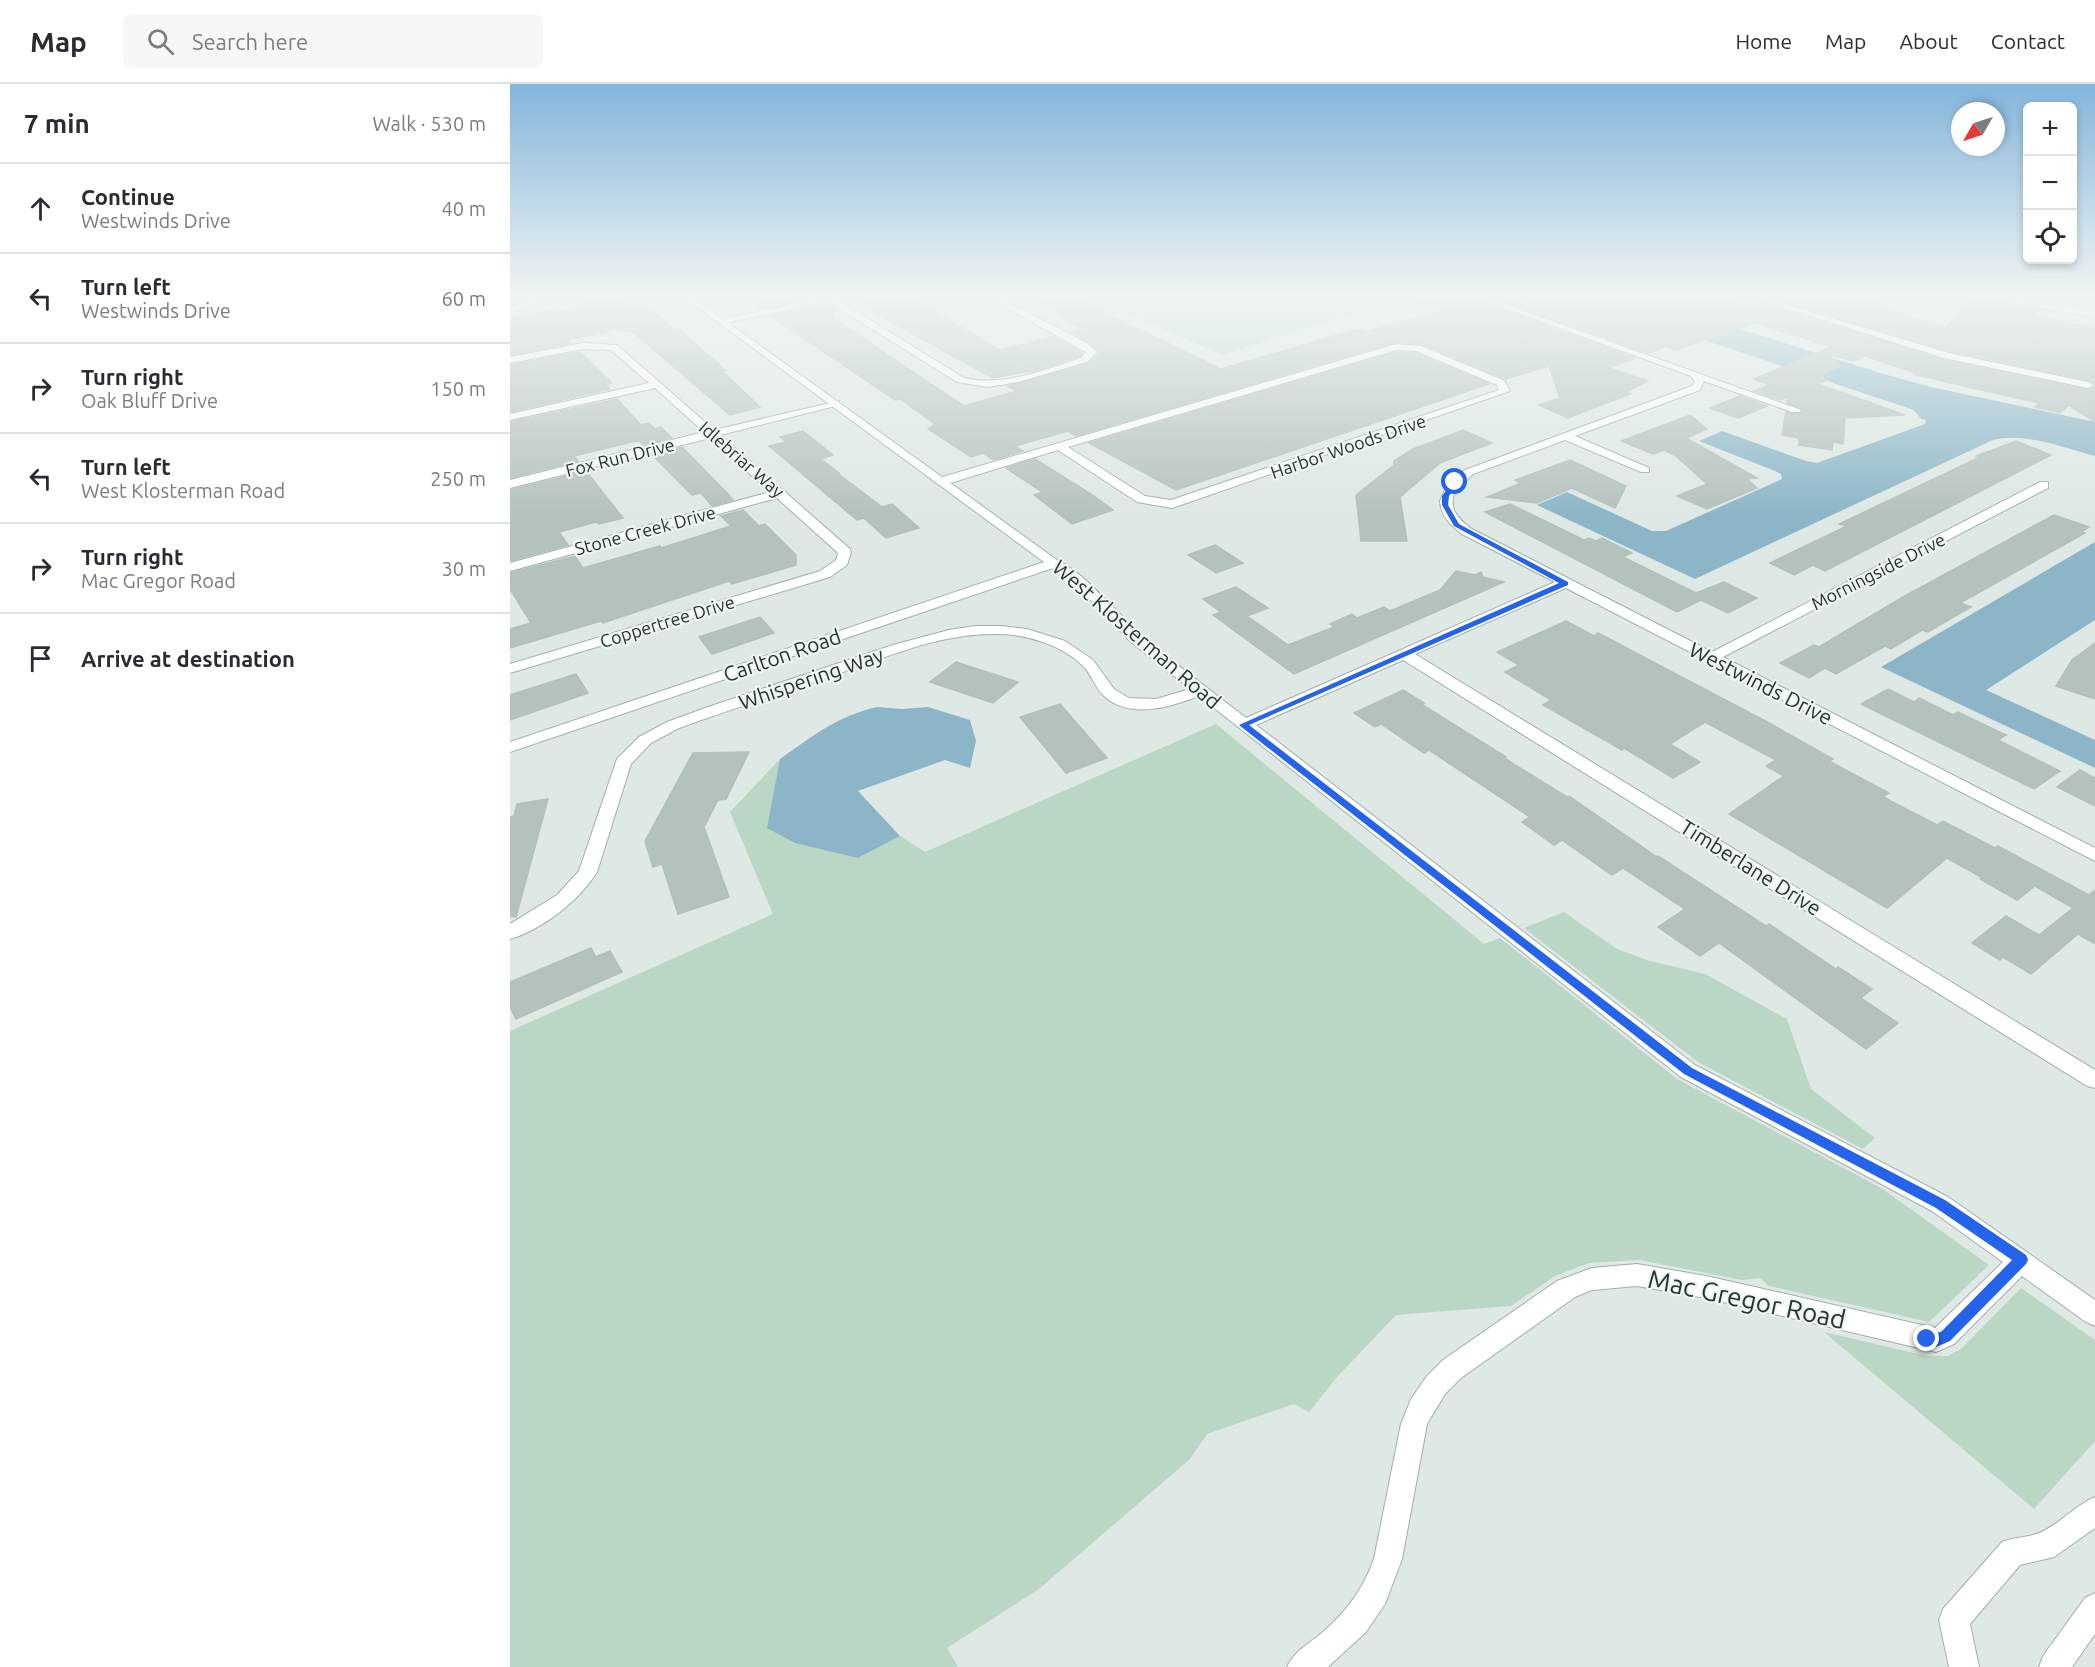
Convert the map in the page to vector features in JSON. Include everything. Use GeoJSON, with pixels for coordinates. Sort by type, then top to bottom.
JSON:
{"type":"FeatureCollection","features":[{"type":"Feature","properties":{"kind":"street","name":"Idlebriar Way"},"geometry":{"type":"LineString","coordinates":[[638,369],[846,552],[842,561],[825,574]]}},
{"type":"Feature","properties":{"kind":"street","name":"West Klosterman Road"},"geometry":{"type":"LineString","coordinates":[[788,369],[1084,585],[1137,640],[1688,1071],[1940,1204],[2095,1314]]}},
{"type":"Feature","properties":{"kind":"street"},"geometry":{"type":"LineString","coordinates":[[943,369],[970,383],[997,383],[1052,369]]}},
{"type":"Feature","properties":{"kind":"street","name":"Harbor Woods Drive"},"geometry":{"type":"LineString","coordinates":[[943,481],[1322,369]]}},
{"type":"Feature","properties":{"kind":"street","name":"Harbor Woods Drive"},"geometry":{"type":"LineString","coordinates":[[1059,446],[1141,499],[1172,504],[1505,391],[1501,383],[1467,369]]}},
{"type":"Feature","properties":{"kind":"street"},"geometry":{"type":"LineString","coordinates":[[1681,369],[1796,410]]}},
{"type":"Feature","properties":{"kind":"street"},"geometry":{"type":"LineString","coordinates":[[2010,369],[2088,385]]}},
{"type":"Feature","properties":{"kind":"street"},"geometry":{"type":"LineString","coordinates":[[1567,436],[1696,388],[1700,382],[1695,374]]}},
{"type":"Feature","properties":{"kind":"street"},"geometry":{"type":"LineString","coordinates":[[510,417],[656,385]]}},
{"type":"Feature","properties":{"kind":"street","name":"Fox Run Drive"},"geometry":{"type":"LineString","coordinates":[[510,484],[835,403]]}},
{"type":"Feature","properties":{"kind":"street"},"geometry":{"type":"LineString","coordinates":[[1567,436],[1646,470]]}},
{"type":"Feature","properties":{"kind":"street","name":"Westwinds Drive"},"geometry":{"type":"LineString","coordinates":[[1567,436],[1469,472],[1455,482],[1446,496],[1446,509],[1457,525],[1565,584],[2095,855]]}},
{"type":"Feature","properties":{"kind":"street","name":"Morningside Drive"},"geometry":{"type":"LineString","coordinates":[[1712,658],[2044,485]]}},
{"type":"Feature","properties":{"kind":"street","name":"Stone Creek Drive"},"geometry":{"type":"LineString","coordinates":[[510,567],[780,493]]}},
{"type":"Feature","properties":{"kind":"street","name":"Carlton Road"},"geometry":{"type":"LineString","coordinates":[[510,747],[1054,563]]}},
{"type":"Feature","properties":{"kind":"street","name":"Coppertree Drive"},"geometry":{"type":"LineString","coordinates":[[510,669],[825,574]]}},
{"type":"Feature","properties":{"kind":"street"},"geometry":{"type":"LineString","coordinates":[[1243,725],[1565,584]]}},
{"type":"Feature","properties":{"kind":"street","name":"Whispering Way"},"geometry":{"type":"LineString","coordinates":[[510,932],[543,914],[580,884],[588,872],[623,762],[645,740],[673,725],[915,643],[985,631],[1020,632],[1051,641],[1087,663],[1107,690],[1124,701],[1143,705],[1155,704],[1200,690]]}},
{"type":"Feature","properties":{"kind":"street","name":"Timberlane Drive"},"geometry":{"type":"LineString","coordinates":[[1406,655],[2095,1080]]}},
{"type":"Feature","properties":{"kind":"street","name":"Mac Gregor Road"},"geometry":{"type":"LineString","coordinates":[[1302,1667],[1333,1645],[1362,1615],[1383,1578],[1409,1438],[1420,1408],[1436,1385],[1452,1369],[1566,1288],[1592,1279],[1637,1275],[1706,1287],[1936,1340],[1945,1336],[2021,1260]]}},
{"type":"Feature","properties":{"kind":"street"},"geometry":{"type":"LineString","coordinates":[[1964,1667],[1954,1620],[2012,1552],[2044,1547],[2095,1511]]}},
{"type":"Feature","properties":{"kind":"street"},"geometry":{"type":"LineString","coordinates":[[2054,1667],[2095,1608]]}},
{"type":"Feature","properties":{"kind":"green space"},"geometry":{"type":"Polygon","coordinates":[[[1216,724],[1484,944],[1500,938],[1677,1079],[1881,1188],[1989,1265],[1929,1322],[1769,1286],[1760,1278],[1742,1280],[1639,1260],[1589,1263],[1555,1276],[1511,1306],[1396,1315],[1338,1376],[1309,1412],[1294,1404],[1207,1434],[1190,1459],[1039,1589],[947,1648],[958,1667],[510,1667],[510,1031],[773,914],[730,812],[780,759],[768,828],[858,858],[900,836],[925,852],[1216,724]]]}},
{"type":"Feature","properties":{"kind":"green space"},"geometry":{"type":"Polygon","coordinates":[[[1564,912],[1617,949],[1650,961],[1705,974],[1787,1019],[1811,1089],[1875,1138],[1863,1149],[1698,1062],[1524,928],[1564,912]]]}},
{"type":"Feature","properties":{"kind":"green space"},"geometry":{"type":"Polygon","coordinates":[[[2021,1288],[2095,1340],[2095,1441],[2034,1509],[1824,1332],[1927,1356],[1948,1356],[1961,1349],[2021,1288]]]}},
{"type":"Feature","properties":{"kind":"water"},"geometry":{"type":"Polygon","coordinates":[[[1791,369],[1867,369],[1931,387],[2095,422],[2095,456],[2031,439],[1993,440],[1695,579],[1537,505],[1567,492],[1652,531],[1666,531],[1782,479],[1781,474],[1775,471],[1699,441],[1722,431],[1817,463],[1925,424],[1926,420],[1921,419],[1914,410],[1791,369]]]}},
{"type":"Feature","properties":{"kind":"water"},"geometry":{"type":"Polygon","coordinates":[[[2095,542],[2095,620],[1986,690],[2095,740],[2095,768],[1881,667],[2095,542]]]}},
{"type":"Feature","properties":{"kind":"water"},"geometry":{"type":"Polygon","coordinates":[[[877,707],[902,709],[928,707],[970,720],[976,741],[970,768],[945,760],[858,791],[900,836],[858,858],[795,843],[767,828],[780,759],[837,721],[877,707]]]}},
{"type":"Feature","properties":{"kind":"building"},"geometry":{"type":"Polygon","coordinates":[[[510,369],[597,369],[612,383],[606,385],[610,389],[510,412],[510,369]]]}},
{"type":"Feature","properties":{"kind":"building"},"geometry":{"type":"Polygon","coordinates":[[[676,369],[724,369],[722,371],[760,407],[730,415],[676,369]]]}},
{"type":"Feature","properties":{"kind":"building"},"geometry":{"type":"Polygon","coordinates":[[[849,369],[909,369],[964,406],[1017,391],[1007,386],[1070,369],[1304,369],[1076,436],[1068,431],[1015,446],[1023,451],[993,460],[983,453],[971,457],[928,429],[935,424],[900,399],[895,400],[849,369]]]}},
{"type":"Feature","properties":{"kind":"building"},"geometry":{"type":"Polygon","coordinates":[[[976,369],[1041,369],[1038,370],[993,378],[976,369]]]}},
{"type":"Feature","properties":{"kind":"building"},"geometry":{"type":"Polygon","coordinates":[[[1339,369],[1453,369],[1489,384],[1176,490],[1089,443],[1339,369]]]}},
{"type":"Feature","properties":{"kind":"building"},"geometry":{"type":"Polygon","coordinates":[[[1482,369],[1539,369],[1506,379],[1482,369]]]}},
{"type":"Feature","properties":{"kind":"building"},"geometry":{"type":"Polygon","coordinates":[[[1550,369],[1612,369],[1648,381],[1625,392],[1630,394],[1568,418],[1539,405],[1560,398],[1550,369]]]}},
{"type":"Feature","properties":{"kind":"building"},"geometry":{"type":"Polygon","coordinates":[[[1779,369],[1834,369],[1822,374],[1825,381],[1818,384],[1905,415],[1845,418],[1843,444],[1833,442],[1832,450],[1799,445],[1799,438],[1782,435],[1786,412],[1800,414],[1803,409],[1787,403],[1788,397],[1780,400],[1754,391],[1770,385],[1754,379],[1779,369]]]}},
{"type":"Feature","properties":{"kind":"building"},"geometry":{"type":"Polygon","coordinates":[[[1903,369],[1987,369],[2088,390],[2095,386],[2095,422],[2069,405],[2060,413],[2035,407],[2039,403],[1916,375],[1918,374],[1903,369]]]}},
{"type":"Feature","properties":{"kind":"building"},"geometry":{"type":"Polygon","coordinates":[[[2035,369],[2095,369],[2095,384],[2088,380],[2035,369]]]}},
{"type":"Feature","properties":{"kind":"building"},"geometry":{"type":"Polygon","coordinates":[[[1740,396],[1767,406],[1738,418],[1710,408],[1740,396]]]}},
{"type":"Feature","properties":{"kind":"building"},"geometry":{"type":"Polygon","coordinates":[[[617,399],[641,425],[649,423],[655,429],[661,427],[672,438],[643,445],[640,441],[631,442],[574,456],[578,461],[510,478],[510,422],[617,399]]]}},
{"type":"Feature","properties":{"kind":"building"},"geometry":{"type":"Polygon","coordinates":[[[1690,415],[1707,429],[1686,438],[1757,478],[1747,479],[1757,488],[1707,509],[1677,496],[1707,484],[1676,456],[1664,450],[1653,454],[1621,441],[1690,415]]]}},
{"type":"Feature","properties":{"kind":"building"},"geometry":{"type":"Polygon","coordinates":[[[1463,430],[1492,443],[1440,463],[1400,497],[1407,541],[1361,541],[1356,495],[1394,465],[1394,461],[1413,449],[1463,430]]]}},
{"type":"Feature","properties":{"kind":"building"},"geometry":{"type":"Polygon","coordinates":[[[803,431],[833,455],[821,459],[839,473],[837,473],[882,507],[892,504],[919,528],[886,538],[864,518],[857,520],[769,446],[786,442],[780,437],[803,431]]]}},
{"type":"Feature","properties":{"kind":"building"},"geometry":{"type":"Polygon","coordinates":[[[2016,441],[2051,455],[1825,571],[1813,565],[1794,575],[1770,563],[1847,526],[1839,524],[1980,457],[1976,456],[2016,441]]]}},
{"type":"Feature","properties":{"kind":"building"},"geometry":{"type":"Polygon","coordinates":[[[682,447],[733,500],[712,506],[701,493],[692,495],[652,455],[682,447]]]}},
{"type":"Feature","properties":{"kind":"building"},"geometry":{"type":"Polygon","coordinates":[[[1035,459],[1113,510],[1072,524],[1034,495],[1042,492],[1006,468],[1035,459]]]}},
{"type":"Feature","properties":{"kind":"building"},"geometry":{"type":"Polygon","coordinates":[[[1570,460],[1626,486],[1615,508],[1572,488],[1537,503],[1487,497],[1521,483],[1515,480],[1570,460]]]}},
{"type":"Feature","properties":{"kind":"building"},"geometry":{"type":"Polygon","coordinates":[[[586,471],[623,518],[599,524],[596,522],[559,532],[568,545],[510,561],[510,490],[586,471]]]}},
{"type":"Feature","properties":{"kind":"building"},"geometry":{"type":"Polygon","coordinates":[[[1510,504],[1584,540],[1589,538],[1596,541],[1602,538],[1632,553],[1623,557],[1696,593],[1724,582],[1757,598],[1728,613],[1701,600],[1677,612],[1485,512],[1510,504]]]}},
{"type":"Feature","properties":{"kind":"building"},"geometry":{"type":"Polygon","coordinates":[[[743,510],[759,526],[765,524],[796,555],[796,565],[732,584],[729,581],[603,623],[601,621],[510,648],[510,629],[531,623],[510,589],[510,573],[575,556],[583,568],[660,546],[661,548],[731,526],[721,516],[743,510]]]}},
{"type":"Feature","properties":{"kind":"building"},"geometry":{"type":"Polygon","coordinates":[[[2054,515],[2089,527],[2081,532],[2085,533],[1960,603],[1971,607],[1928,632],[1922,630],[1891,649],[1885,646],[1836,674],[1825,668],[1809,678],[1780,663],[1814,645],[1819,647],[1903,597],[2054,515]]]}},
{"type":"Feature","properties":{"kind":"building"},"geometry":{"type":"Polygon","coordinates":[[[1215,545],[1243,563],[1216,573],[1188,555],[1215,545]]]}},
{"type":"Feature","properties":{"kind":"building"},"geometry":{"type":"Polygon","coordinates":[[[1456,571],[1475,575],[1481,572],[1483,577],[1504,582],[1294,674],[1213,615],[1221,612],[1203,599],[1236,587],[1268,608],[1247,616],[1288,645],[1334,627],[1330,624],[1352,614],[1357,618],[1384,607],[1390,611],[1440,590],[1456,571]]]}},
{"type":"Feature","properties":{"kind":"building"},"geometry":{"type":"Polygon","coordinates":[[[760,617],[774,633],[712,654],[699,637],[760,617]]]}},
{"type":"Feature","properties":{"kind":"building"},"geometry":{"type":"Polygon","coordinates":[[[1566,621],[1594,636],[1598,633],[1769,723],[1833,759],[1829,761],[1889,793],[1883,797],[1937,825],[1943,821],[1995,848],[1998,846],[2089,895],[2095,890],[2095,944],[2078,934],[2031,974],[2003,957],[2000,960],[1972,943],[2006,916],[2039,935],[2073,908],[2035,886],[2017,900],[1947,858],[1887,908],[1729,814],[1784,776],[1766,766],[1776,760],[1705,722],[1670,744],[1700,762],[1673,778],[1624,748],[1622,750],[1543,705],[1551,700],[1505,672],[1519,665],[1497,652],[1566,621]]]}},
{"type":"Feature","properties":{"kind":"building"},"geometry":{"type":"Polygon","coordinates":[[[2095,643],[2095,699],[2056,686],[2072,660],[2095,643]]]}},
{"type":"Feature","properties":{"kind":"building"},"geometry":{"type":"Polygon","coordinates":[[[956,662],[1018,682],[993,703],[930,682],[956,662]]]}},
{"type":"Feature","properties":{"kind":"building"},"geometry":{"type":"Polygon","coordinates":[[[576,674],[588,693],[510,720],[510,695],[576,674]]]}},
{"type":"Feature","properties":{"kind":"building"},"geometry":{"type":"Polygon","coordinates":[[[1888,689],[1914,702],[1919,698],[1953,715],[1958,712],[2006,735],[1998,740],[2060,771],[2034,789],[1861,704],[1888,689]]]}},
{"type":"Feature","properties":{"kind":"building"},"geometry":{"type":"Polygon","coordinates":[[[1403,690],[1424,703],[1421,704],[1506,757],[1504,758],[1567,797],[1569,796],[1657,857],[1872,989],[1861,998],[1898,1023],[1866,1049],[1719,943],[1700,956],[1658,927],[1685,909],[1623,868],[1612,875],[1562,840],[1554,845],[1522,822],[1530,817],[1429,750],[1424,753],[1381,724],[1375,727],[1354,713],[1403,690]]]}},
{"type":"Feature","properties":{"kind":"building"},"geometry":{"type":"Polygon","coordinates":[[[1060,704],[1107,758],[1066,773],[1020,717],[1060,704]]]}},
{"type":"Feature","properties":{"kind":"building"},"geometry":{"type":"Polygon","coordinates":[[[749,752],[726,799],[718,800],[704,827],[729,897],[678,914],[662,864],[653,867],[645,841],[693,753],[749,752]]]}},
{"type":"Feature","properties":{"kind":"building"},"geometry":{"type":"Polygon","coordinates":[[[2080,770],[2095,778],[2095,806],[2057,787],[2080,770]]]}},
{"type":"Feature","properties":{"kind":"building"},"geometry":{"type":"Polygon","coordinates":[[[548,799],[516,917],[510,916],[510,817],[514,816],[517,804],[548,799]]]}},
{"type":"Feature","properties":{"kind":"building"},"geometry":{"type":"Polygon","coordinates":[[[591,948],[596,957],[610,951],[622,972],[516,1019],[510,1007],[510,982],[591,948]]]}},
{"type":"Feature","properties":{"kind":"route"},"geometry":{"type":"LineString","coordinates":[[1455,482],[1446,496],[1445,505],[1457,525],[1565,584],[1243,725],[1688,1071],[1940,1204],[2021,1260],[1945,1336],[1936,1340],[1927,1339]]}}]}
